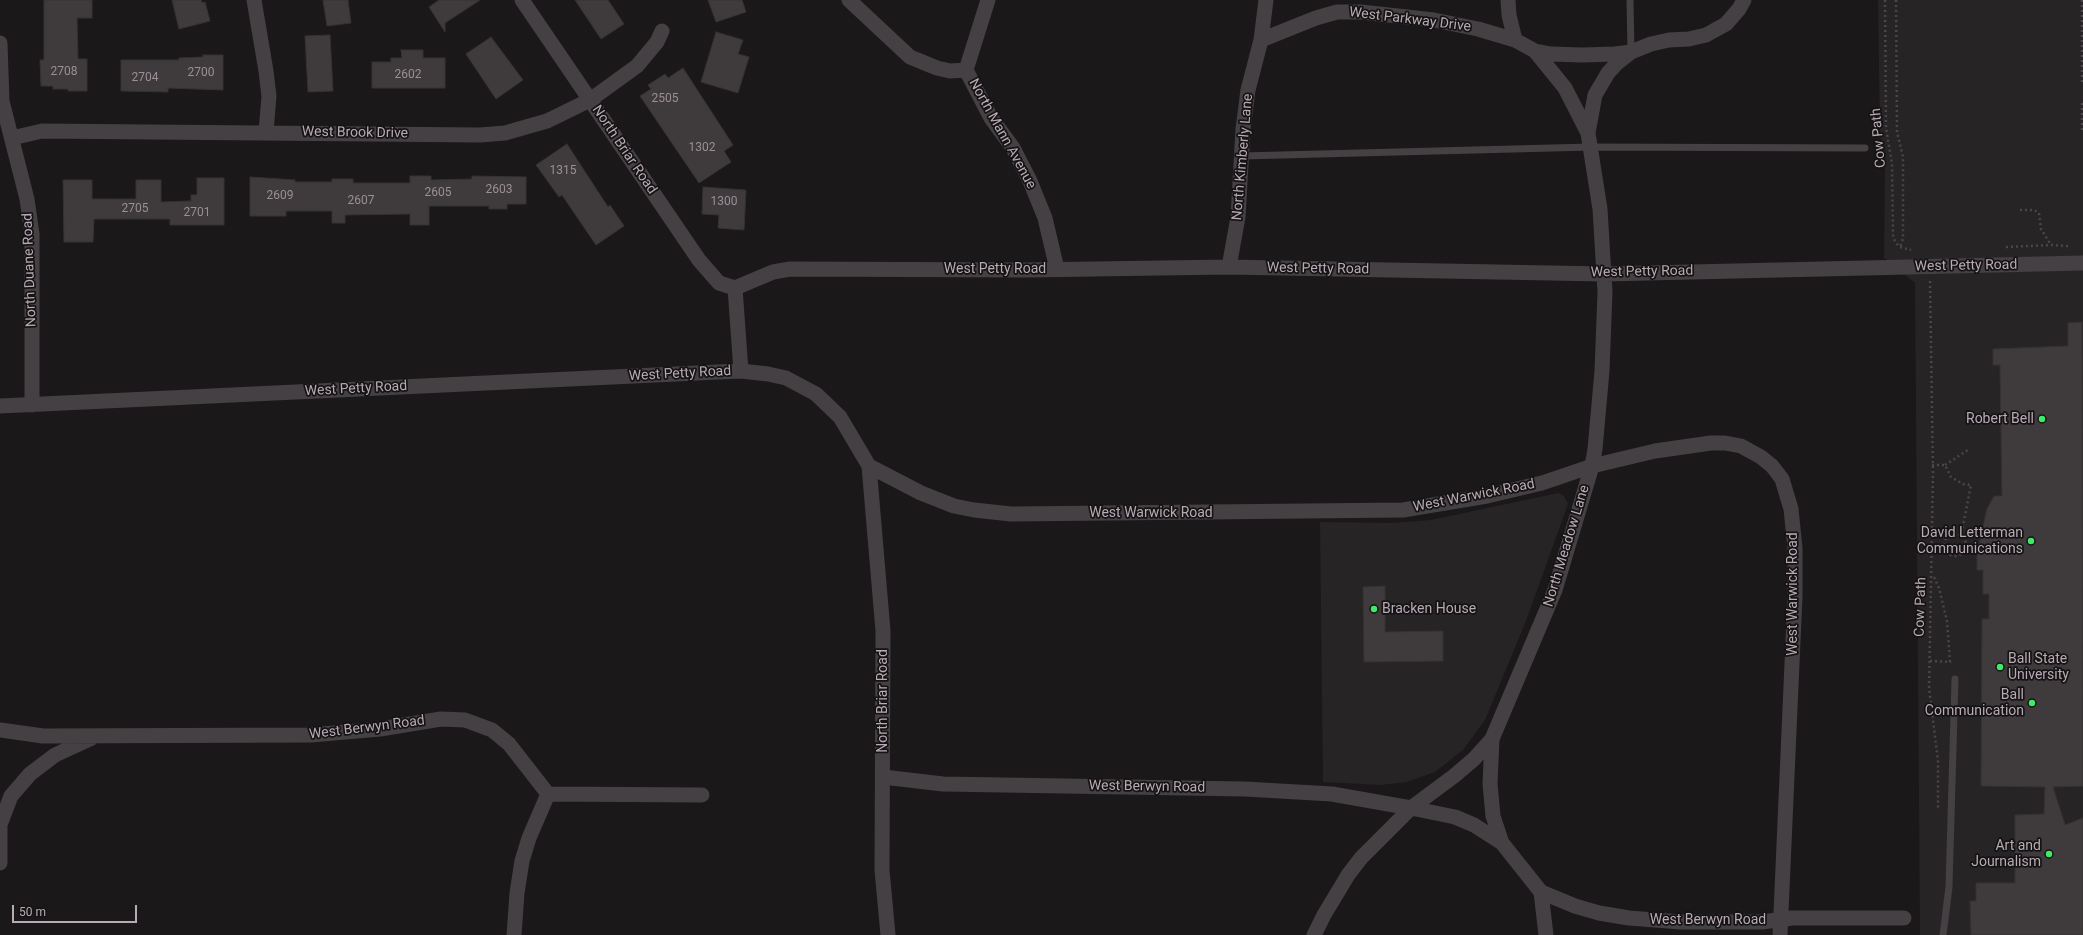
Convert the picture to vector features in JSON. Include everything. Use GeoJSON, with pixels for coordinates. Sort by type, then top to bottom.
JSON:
{"type":"FeatureCollection","features":[{"type":"Feature","properties":{"kind":"street"},"geometry":{"type":"LineString","coordinates":[[254,0],[266,71],[268,96],[266,132]]}},
{"type":"Feature","properties":{"kind":"street","name":"North Briar Road"},"geometry":{"type":"LineString","coordinates":[[522,0],[699,260],[719,283],[735,288]]}},
{"type":"Feature","properties":{"kind":"street"},"geometry":{"type":"LineString","coordinates":[[849,0],[910,57],[937,68],[950,71],[966,70]]}},
{"type":"Feature","properties":{"kind":"street","name":"North Mann Avenue"},"geometry":{"type":"LineString","coordinates":[[988,0],[966,70],[991,118],[1013,148],[1030,181],[1045,218],[1058,269]]}},
{"type":"Feature","properties":{"kind":"street","name":"North Kimberly Lane"},"geometry":{"type":"LineString","coordinates":[[1230,267],[1238,217],[1243,129],[1248,90],[1261,40],[1266,0]]}},
{"type":"Feature","properties":{"kind":"street"},"geometry":{"type":"LineString","coordinates":[[1508,0],[1509,15],[1515,40]]}},
{"type":"Feature","properties":{"kind":"street"},"geometry":{"type":"LineString","coordinates":[[1589,140],[1595,95],[1617,63],[1631,52],[1669,40],[1689,39],[1706,35],[1726,24],[1739,9],[1744,0]]}},
{"type":"Feature","properties":{"kind":"street","name":"West Parkway Drive"},"geometry":{"type":"LineString","coordinates":[[1261,40],[1316,18],[1337,12],[1361,12],[1434,20],[1478,28],[1515,40],[1535,51],[1565,88],[1589,140]]}},
{"type":"Feature","properties":{"kind":"street","name":"West Brook Drive"},"geometry":{"type":"LineString","coordinates":[[12,138],[42,131],[480,135],[498,133],[547,121],[590,100],[637,66],[657,42],[662,31]]}},
{"type":"Feature","properties":{"kind":"street","name":"North Duane Road"},"geometry":{"type":"LineString","coordinates":[[0,43],[2,101],[27,198],[32,234],[32,404]]}},
{"type":"Feature","properties":{"kind":"street","name":"West Parkway Drive"},"geometry":{"type":"LineString","coordinates":[[1535,51],[1582,55],[1631,52]]}},
{"type":"Feature","properties":{"kind":"street","name":"North Meadow Lane"},"geometry":{"type":"LineString","coordinates":[[1546,935],[1540,892],[1502,843],[1493,816],[1490,800],[1492,739],[1555,590],[1592,466],[1595,449],[1602,371],[1605,292],[1600,209],[1589,140]]}},
{"type":"Feature","properties":{"kind":"street","name":"West Petty Road"},"geometry":{"type":"LineString","coordinates":[[0,406],[741,371],[735,288],[773,272],[790,269],[1058,269],[1230,267],[1604,274],[2083,263]]}},
{"type":"Feature","properties":{"kind":"street"},"geometry":{"type":"LineString","coordinates":[[741,371],[786,378],[816,394],[840,417],[869,466]]}},
{"type":"Feature","properties":{"kind":"street","name":"West Warwick Road"},"geometry":{"type":"LineString","coordinates":[[869,466],[921,493],[954,506],[1011,514],[1403,510],[1494,495],[1542,483],[1592,466],[1655,451],[1712,443],[1725,443],[1741,446],[1761,457],[1772,466],[1782,479],[1791,508],[1795,548],[1795,596],[1780,935]]}},
{"type":"Feature","properties":{"kind":"street","name":"North Briar Road"},"geometry":{"type":"LineString","coordinates":[[869,466],[883,631],[882,870],[888,935]]}},
{"type":"Feature","properties":{"kind":"street","name":"West Berwyn Road"},"geometry":{"type":"LineString","coordinates":[[0,730],[43,736],[312,735],[380,729],[441,719],[464,720],[492,730],[509,744],[548,794]]}},
{"type":"Feature","properties":{"kind":"street"},"geometry":{"type":"LineString","coordinates":[[0,863],[0,819],[12,796],[30,774],[55,755],[98,736]]}},
{"type":"Feature","properties":{"kind":"street"},"geometry":{"type":"LineString","coordinates":[[1314,935],[1348,875],[1361,858],[1411,808],[1474,759],[1492,739]]}},
{"type":"Feature","properties":{"kind":"street","name":"West Berwyn Road"},"geometry":{"type":"LineString","coordinates":[[883,777],[943,784],[1245,789],[1332,794],[1455,817],[1474,825],[1502,843]]}},
{"type":"Feature","properties":{"kind":"street"},"geometry":{"type":"LineString","coordinates":[[514,935],[517,893],[522,861],[529,838],[548,794],[702,795]]}},
{"type":"Feature","properties":{"kind":"street","name":"West Berwyn Road"},"geometry":{"type":"LineString","coordinates":[[1540,892],[1575,906],[1599,913],[1629,918],[1681,922],[1762,922],[1780,919],[1904,918]]}},
{"type":"Feature","properties":{"kind":"lane"},"geometry":{"type":"LineString","coordinates":[[1630,0],[1631,52]]}},
{"type":"Feature","properties":{"kind":"lane"},"geometry":{"type":"LineString","coordinates":[[1242,156],[1589,140],[1865,148]]}},
{"type":"Feature","properties":{"kind":"lane"},"geometry":{"type":"LineString","coordinates":[[1943,935],[1948,887],[1955,679]]}},
{"type":"Feature","properties":{"kind":"path","name":"Cow Path"},"geometry":{"type":"LineString","coordinates":[[1885,0],[1886,128],[1892,164],[1893,235],[1895,242],[1900,247],[1903,239],[1903,158],[1897,132],[1896,0]]}},
{"type":"Feature","properties":{"kind":"path"},"geometry":{"type":"LineString","coordinates":[[2082,0],[2082,83]]}},
{"type":"Feature","properties":{"kind":"path"},"geometry":{"type":"LineString","coordinates":[[2082,103],[2082,130]]}},
{"type":"Feature","properties":{"kind":"path"},"geometry":{"type":"LineString","coordinates":[[2020,210],[2034,210],[2039,213],[2041,229],[2051,245]]}},
{"type":"Feature","properties":{"kind":"path"},"geometry":{"type":"LineString","coordinates":[[2006,247],[2051,245],[2074,247]]}},
{"type":"Feature","properties":{"kind":"path","name":"Cow Path"},"geometry":{"type":"LineString","coordinates":[[1930,279],[1932,574],[1930,588],[1929,688],[1938,761],[1938,816]]}},
{"type":"Feature","properties":{"kind":"path"},"geometry":{"type":"LineString","coordinates":[[1932,465],[1945,465],[1968,450]]}},
{"type":"Feature","properties":{"kind":"path"},"geometry":{"type":"LineString","coordinates":[[1932,546],[1943,547],[1949,555],[1960,555],[1966,546],[1962,536],[1972,485],[1963,484],[1951,477],[1945,465]]}},
{"type":"Feature","properties":{"kind":"path"},"geometry":{"type":"LineString","coordinates":[[1943,547],[1947,536],[1954,534],[1962,536]]}},
{"type":"Feature","properties":{"kind":"path"},"geometry":{"type":"LineString","coordinates":[[1930,661],[1950,662],[1947,620],[1939,588],[1932,574]]}},
{"type":"Feature","properties":{"kind":"shaded area","name":"Ball State University"},"geometry":{"type":"Polygon","coordinates":[[[1878,0],[2083,0],[2083,935],[1920,935],[1915,283],[1884,258],[1885,166],[1880,130],[1878,0]]]}},
{"type":"Feature","properties":{"kind":"shaded area"},"geometry":{"type":"Polygon","coordinates":[[[1558,493],[1564,496],[1568,504],[1526,621],[1485,720],[1463,750],[1435,772],[1407,782],[1380,785],[1323,782],[1320,522],[1391,523],[1431,520],[1558,493]]]}},
{"type":"Feature","properties":{"kind":"building"},"geometry":{"type":"Polygon","coordinates":[[[44,0],[92,0],[92,18],[77,18],[78,59],[87,59],[87,91],[68,91],[68,89],[53,89],[53,86],[41,86],[40,60],[44,60],[44,0]]]}},
{"type":"Feature","properties":{"kind":"building"},"geometry":{"type":"Polygon","coordinates":[[[172,0],[201,0],[202,3],[205,2],[210,21],[179,29],[172,0]]]}},
{"type":"Feature","properties":{"kind":"building"},"geometry":{"type":"Polygon","coordinates":[[[323,0],[348,0],[351,23],[327,26],[323,0]]]}},
{"type":"Feature","properties":{"kind":"building"},"geometry":{"type":"Polygon","coordinates":[[[439,0],[480,0],[445,23],[445,32],[429,7],[439,0]]]}},
{"type":"Feature","properties":{"kind":"building"},"geometry":{"type":"Polygon","coordinates":[[[575,0],[608,0],[624,24],[601,39],[575,0]]]}},
{"type":"Feature","properties":{"kind":"building"},"geometry":{"type":"Polygon","coordinates":[[[708,0],[742,0],[746,12],[716,22],[708,0]]]}},
{"type":"Feature","properties":{"kind":"building"},"geometry":{"type":"Polygon","coordinates":[[[716,32],[743,40],[738,54],[749,57],[738,93],[701,82],[716,32]]]}},
{"type":"Feature","properties":{"kind":"building"},"geometry":{"type":"Polygon","coordinates":[[[330,35],[333,91],[308,92],[305,36],[330,35]]]}},
{"type":"Feature","properties":{"kind":"building"},"geometry":{"type":"Polygon","coordinates":[[[491,37],[523,80],[496,99],[466,54],[491,37]]]}},
{"type":"Feature","properties":{"kind":"building"},"geometry":{"type":"Polygon","coordinates":[[[401,50],[423,50],[423,58],[445,58],[445,88],[372,88],[372,62],[391,62],[391,58],[402,58],[401,50]]]}},
{"type":"Feature","properties":{"kind":"building"},"geometry":{"type":"Polygon","coordinates":[[[203,55],[223,55],[223,90],[168,88],[168,92],[121,91],[121,60],[179,60],[179,58],[203,57],[203,55]]]}},
{"type":"Feature","properties":{"kind":"building"},"geometry":{"type":"Polygon","coordinates":[[[683,68],[733,145],[724,151],[731,162],[699,183],[640,96],[651,89],[648,85],[665,74],[668,78],[683,68]]]}},
{"type":"Feature","properties":{"kind":"building"},"geometry":{"type":"Polygon","coordinates":[[[567,144],[608,207],[610,205],[624,226],[596,245],[562,195],[559,197],[536,165],[567,144]]]}},
{"type":"Feature","properties":{"kind":"building"},"geometry":{"type":"Polygon","coordinates":[[[410,176],[431,176],[431,180],[472,179],[472,176],[526,177],[526,204],[507,204],[507,209],[489,209],[489,206],[429,206],[429,225],[410,225],[410,214],[345,215],[345,223],[332,223],[332,211],[286,211],[286,216],[250,216],[250,177],[295,180],[295,182],[332,182],[332,179],[353,179],[353,183],[410,183],[410,176]]]}},
{"type":"Feature","properties":{"kind":"building"},"geometry":{"type":"Polygon","coordinates":[[[197,178],[224,178],[224,225],[170,225],[170,219],[94,219],[93,242],[64,242],[63,180],[92,180],[92,199],[136,199],[136,180],[161,180],[161,202],[191,201],[191,195],[197,195],[197,178]]]}},
{"type":"Feature","properties":{"kind":"building"},"geometry":{"type":"Polygon","coordinates":[[[703,187],[746,190],[744,230],[718,228],[719,215],[702,214],[703,187]]]}},
{"type":"Feature","properties":{"kind":"building"},"geometry":{"type":"Polygon","coordinates":[[[2082,322],[2083,786],[2053,787],[2065,825],[2083,818],[2083,935],[1971,935],[1970,901],[1976,901],[1976,883],[2015,883],[2015,815],[2044,814],[2045,787],[1981,786],[1982,619],[1989,619],[1989,594],[1983,594],[1983,570],[1977,570],[1977,554],[1987,509],[1994,496],[2002,496],[2000,365],[1993,365],[1993,349],[2068,346],[2068,323],[2082,322]]]}},
{"type":"Feature","properties":{"kind":"building","name":"Bracken House"},"geometry":{"type":"Polygon","coordinates":[[[1385,586],[1385,632],[1443,631],[1443,661],[1364,662],[1363,587],[1385,586]]]}},
{"type":"Feature","properties":{"kind":"place","name":"Robert Bell"},"geometry":{"type":"Point","coordinates":[2042,419]}},
{"type":"Feature","properties":{"kind":"place","name":"David Letterman Communications"},"geometry":{"type":"Point","coordinates":[2031,541]}},
{"type":"Feature","properties":{"kind":"place","name":"Bracken House"},"geometry":{"type":"Point","coordinates":[1374,609]}},
{"type":"Feature","properties":{"kind":"place","name":"Ball State University"},"geometry":{"type":"Point","coordinates":[2000,667]}},
{"type":"Feature","properties":{"kind":"place","name":"Ball Communication"},"geometry":{"type":"Point","coordinates":[2032,703]}},
{"type":"Feature","properties":{"kind":"place","name":"Art and Journalism"},"geometry":{"type":"Point","coordinates":[2049,854]}}]}
